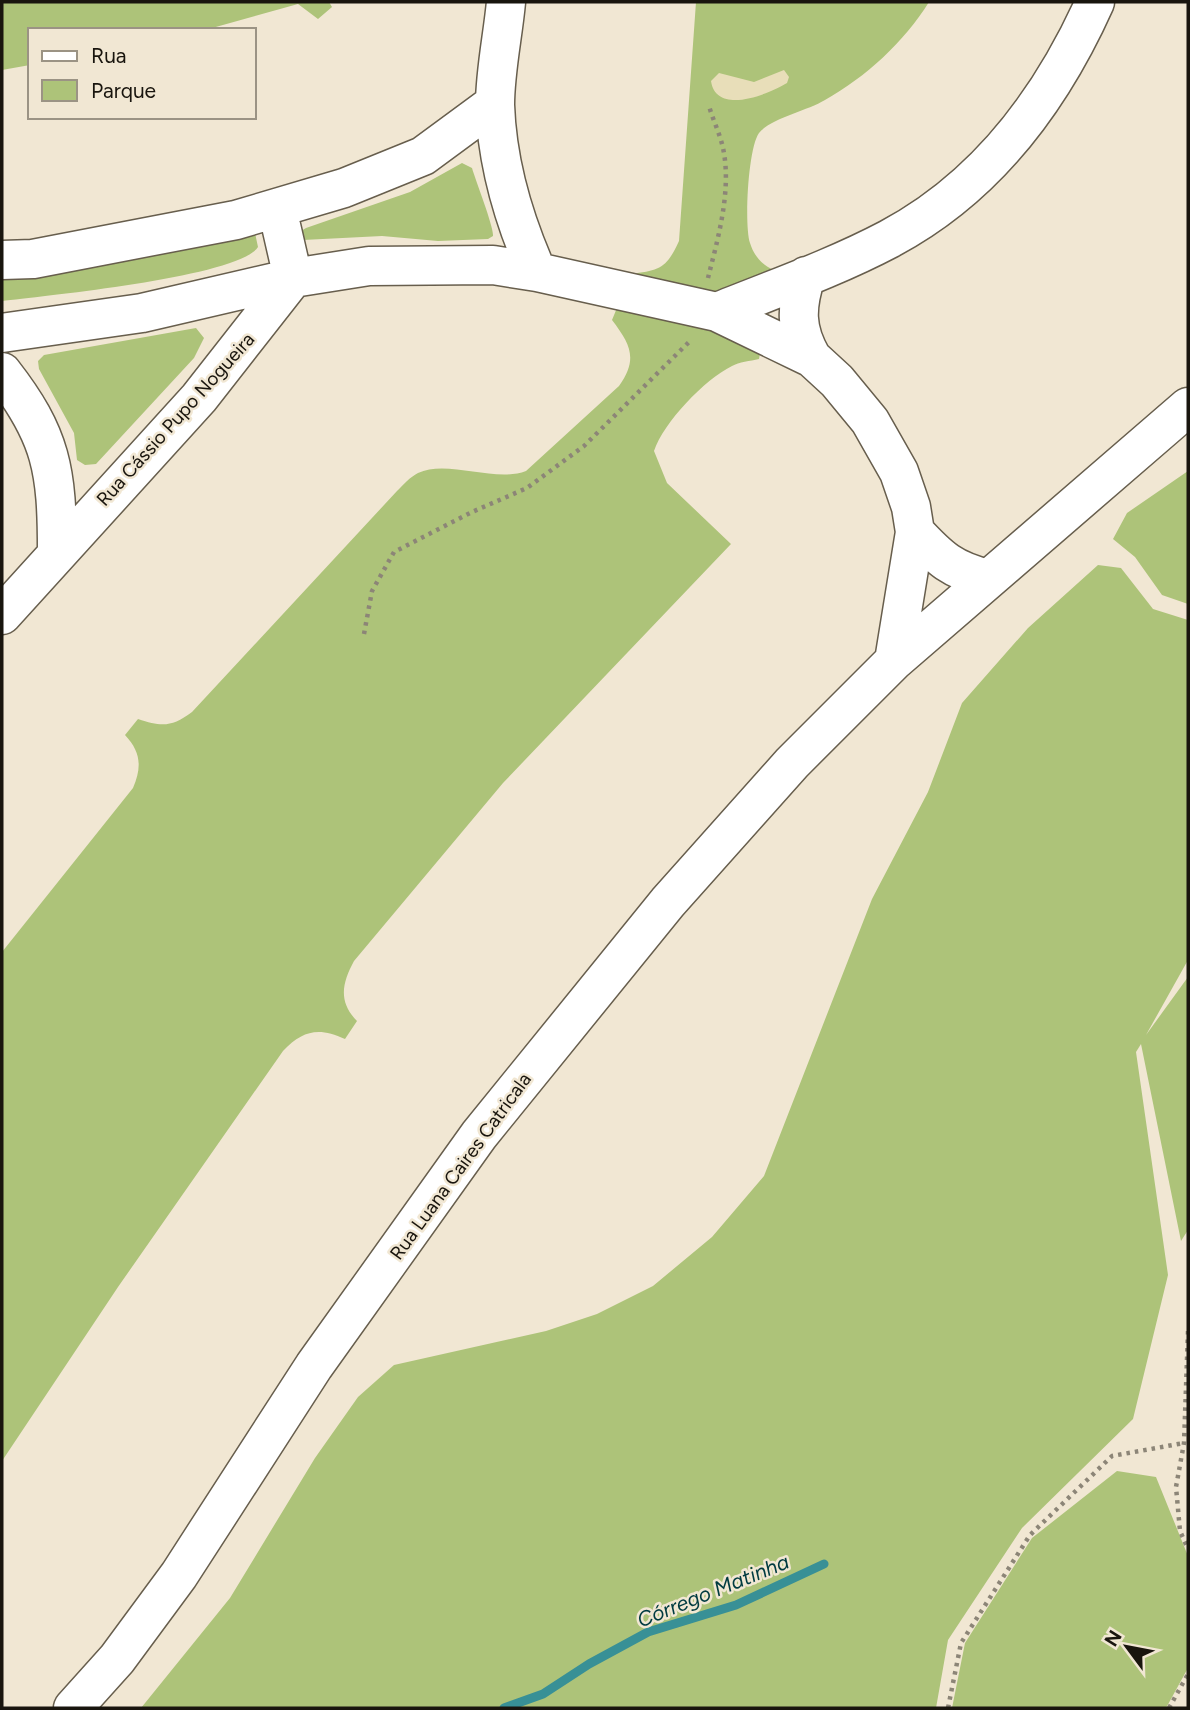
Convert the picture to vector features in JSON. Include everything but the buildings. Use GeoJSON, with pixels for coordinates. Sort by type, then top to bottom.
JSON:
{"type":"FeatureCollection","features":[{"type":"Feature","properties":{"kind":"street"},"geometry":{"type":"LineString","coordinates":[[506,2],[495,103],[502,176],[519,232],[537,272]]}},
{"type":"Feature","properties":{"kind":"street"},"geometry":{"type":"LineString","coordinates":[[709,310],[806,276],[902,231],[947,202],[1000,154],[1046,94],[1076,44],[1095,2]]}},
{"type":"Feature","properties":{"kind":"street"},"geometry":{"type":"LineString","coordinates":[[2,260],[33,259],[236,220],[344,188],[423,156],[495,103]]}},
{"type":"Feature","properties":{"kind":"street"},"geometry":{"type":"LineString","coordinates":[[277,208],[293,278]]}},
{"type":"Feature","properties":{"kind":"street"},"geometry":{"type":"LineString","coordinates":[[2,333],[142,313],[293,278],[369,266],[493,265],[537,272],[709,310],[812,358],[837,381],[870,421],[899,472],[915,532],[894,661]]}},
{"type":"Feature","properties":{"kind":"street"},"geometry":{"type":"LineString","coordinates":[[806,276],[797,307],[798,325],[812,358]]}},
{"type":"Feature","properties":{"kind":"street","name":"Rua Cássio Pupo Nogueira"},"geometry":{"type":"LineString","coordinates":[[2,615],[57,551],[199,398],[293,278]]}},
{"type":"Feature","properties":{"kind":"street"},"geometry":{"type":"LineString","coordinates":[[2,372],[29,407],[50,453],[57,506],[57,551]]}},
{"type":"Feature","properties":{"kind":"street","name":"Rua Luana Caires Catricala"},"geometry":{"type":"LineString","coordinates":[[73,1708],[117,1659],[179,1575],[314,1366],[479,1135],[668,902],[792,763],[894,661],[1188,407]]}},
{"type":"Feature","properties":{"kind":"street"},"geometry":{"type":"LineString","coordinates":[[915,532],[940,560],[960,572],[988,579]]}},
{"type":"Feature","properties":{"kind":"path"},"geometry":{"type":"LineString","coordinates":[[364,634],[372,591],[394,552],[418,538],[527,488],[584,446],[694,336],[709,310],[725,183],[723,149],[709,106]]}},
{"type":"Feature","properties":{"kind":"path"},"geometry":{"type":"LineString","coordinates":[[1188,1331],[1184,1443],[1176,1487],[1180,1531],[1188,1549]]}},
{"type":"Feature","properties":{"kind":"path"},"geometry":{"type":"LineString","coordinates":[[948,1708],[961,1643],[1031,1535],[1112,1456],[1184,1443]]}},
{"type":"Feature","properties":{"kind":"path"},"geometry":{"type":"LineString","coordinates":[[1169,1708],[1188,1674]]}},
{"type":"Feature","properties":{"kind":"green space"},"geometry":{"type":"Polygon","coordinates":[[[2,2],[329,2],[332,7],[318,19],[298,4],[212,28],[28,28],[28,65],[2,70],[2,2]]]}},
{"type":"Feature","properties":{"kind":"green space"},"geometry":{"type":"Polygon","coordinates":[[[696,2],[929,2],[896,45],[855,81],[825,100],[772,123],[759,133],[755,141],[748,187],[748,234],[756,256],[774,270],[759,359],[732,366],[709,381],[666,427],[654,451],[667,483],[731,544],[503,783],[354,961],[344,992],[347,1007],[357,1021],[345,1039],[327,1033],[312,1033],[297,1039],[283,1051],[118,1287],[2,1461],[2,952],[133,788],[139,766],[137,754],[125,735],[138,719],[166,724],[178,721],[192,712],[397,491],[415,475],[430,469],[443,468],[500,474],[526,471],[619,386],[629,368],[630,352],[624,337],[612,320],[631,274],[661,267],[679,241],[696,2]]]}},
{"type":"Feature","properties":{"kind":"green space"},"geometry":{"type":"Polygon","coordinates":[[[462,163],[472,168],[493,231],[493,236],[488,239],[438,241],[382,236],[303,240],[301,231],[306,228],[410,192],[462,163]]]}},
{"type":"Feature","properties":{"kind":"green space"},"geometry":{"type":"Polygon","coordinates":[[[255,233],[258,247],[243,258],[216,267],[96,290],[2,301],[2,273],[255,233]]]}},
{"type":"Feature","properties":{"kind":"green space"},"geometry":{"type":"Polygon","coordinates":[[[196,328],[204,338],[194,358],[96,464],[85,465],[77,460],[74,433],[39,369],[38,361],[44,355],[196,328]]]}},
{"type":"Feature","properties":{"kind":"green space"},"geometry":{"type":"Polygon","coordinates":[[[1188,471],[1188,604],[1162,595],[1135,557],[1113,539],[1127,513],[1188,471]]]}},
{"type":"Feature","properties":{"kind":"green space"},"geometry":{"type":"Polygon","coordinates":[[[1098,565],[1121,568],[1153,609],[1188,620],[1188,960],[1146,1035],[1188,977],[1188,1230],[1181,1241],[1141,1044],[1136,1052],[1168,1275],[1133,1419],[1022,1528],[948,1640],[936,1708],[141,1708],[230,1598],[315,1458],[358,1397],[394,1365],[546,1331],[597,1314],[653,1286],[712,1237],[764,1176],[872,899],[928,792],[962,703],[1028,628],[1098,565]]]}},
{"type":"Feature","properties":{"kind":"green space"},"geometry":{"type":"Polygon","coordinates":[[[1117,1471],[1156,1477],[1188,1556],[1188,1668],[1166,1708],[952,1708],[965,1643],[1032,1538],[1117,1471]]]}},
{"type":"Feature","properties":{"kind":"sand"},"geometry":{"type":"Polygon","coordinates":[[[784,70],[789,77],[787,83],[744,99],[722,98],[715,92],[711,81],[719,73],[754,82],[784,70]]]}},
{"type":"Feature","properties":{"kind":"waterway","name":"Córrego Matinha"},"geometry":{"type":"LineString","coordinates":[[504,1708],[543,1694],[589,1664],[648,1632],[736,1605],[824,1564]]}}]}
